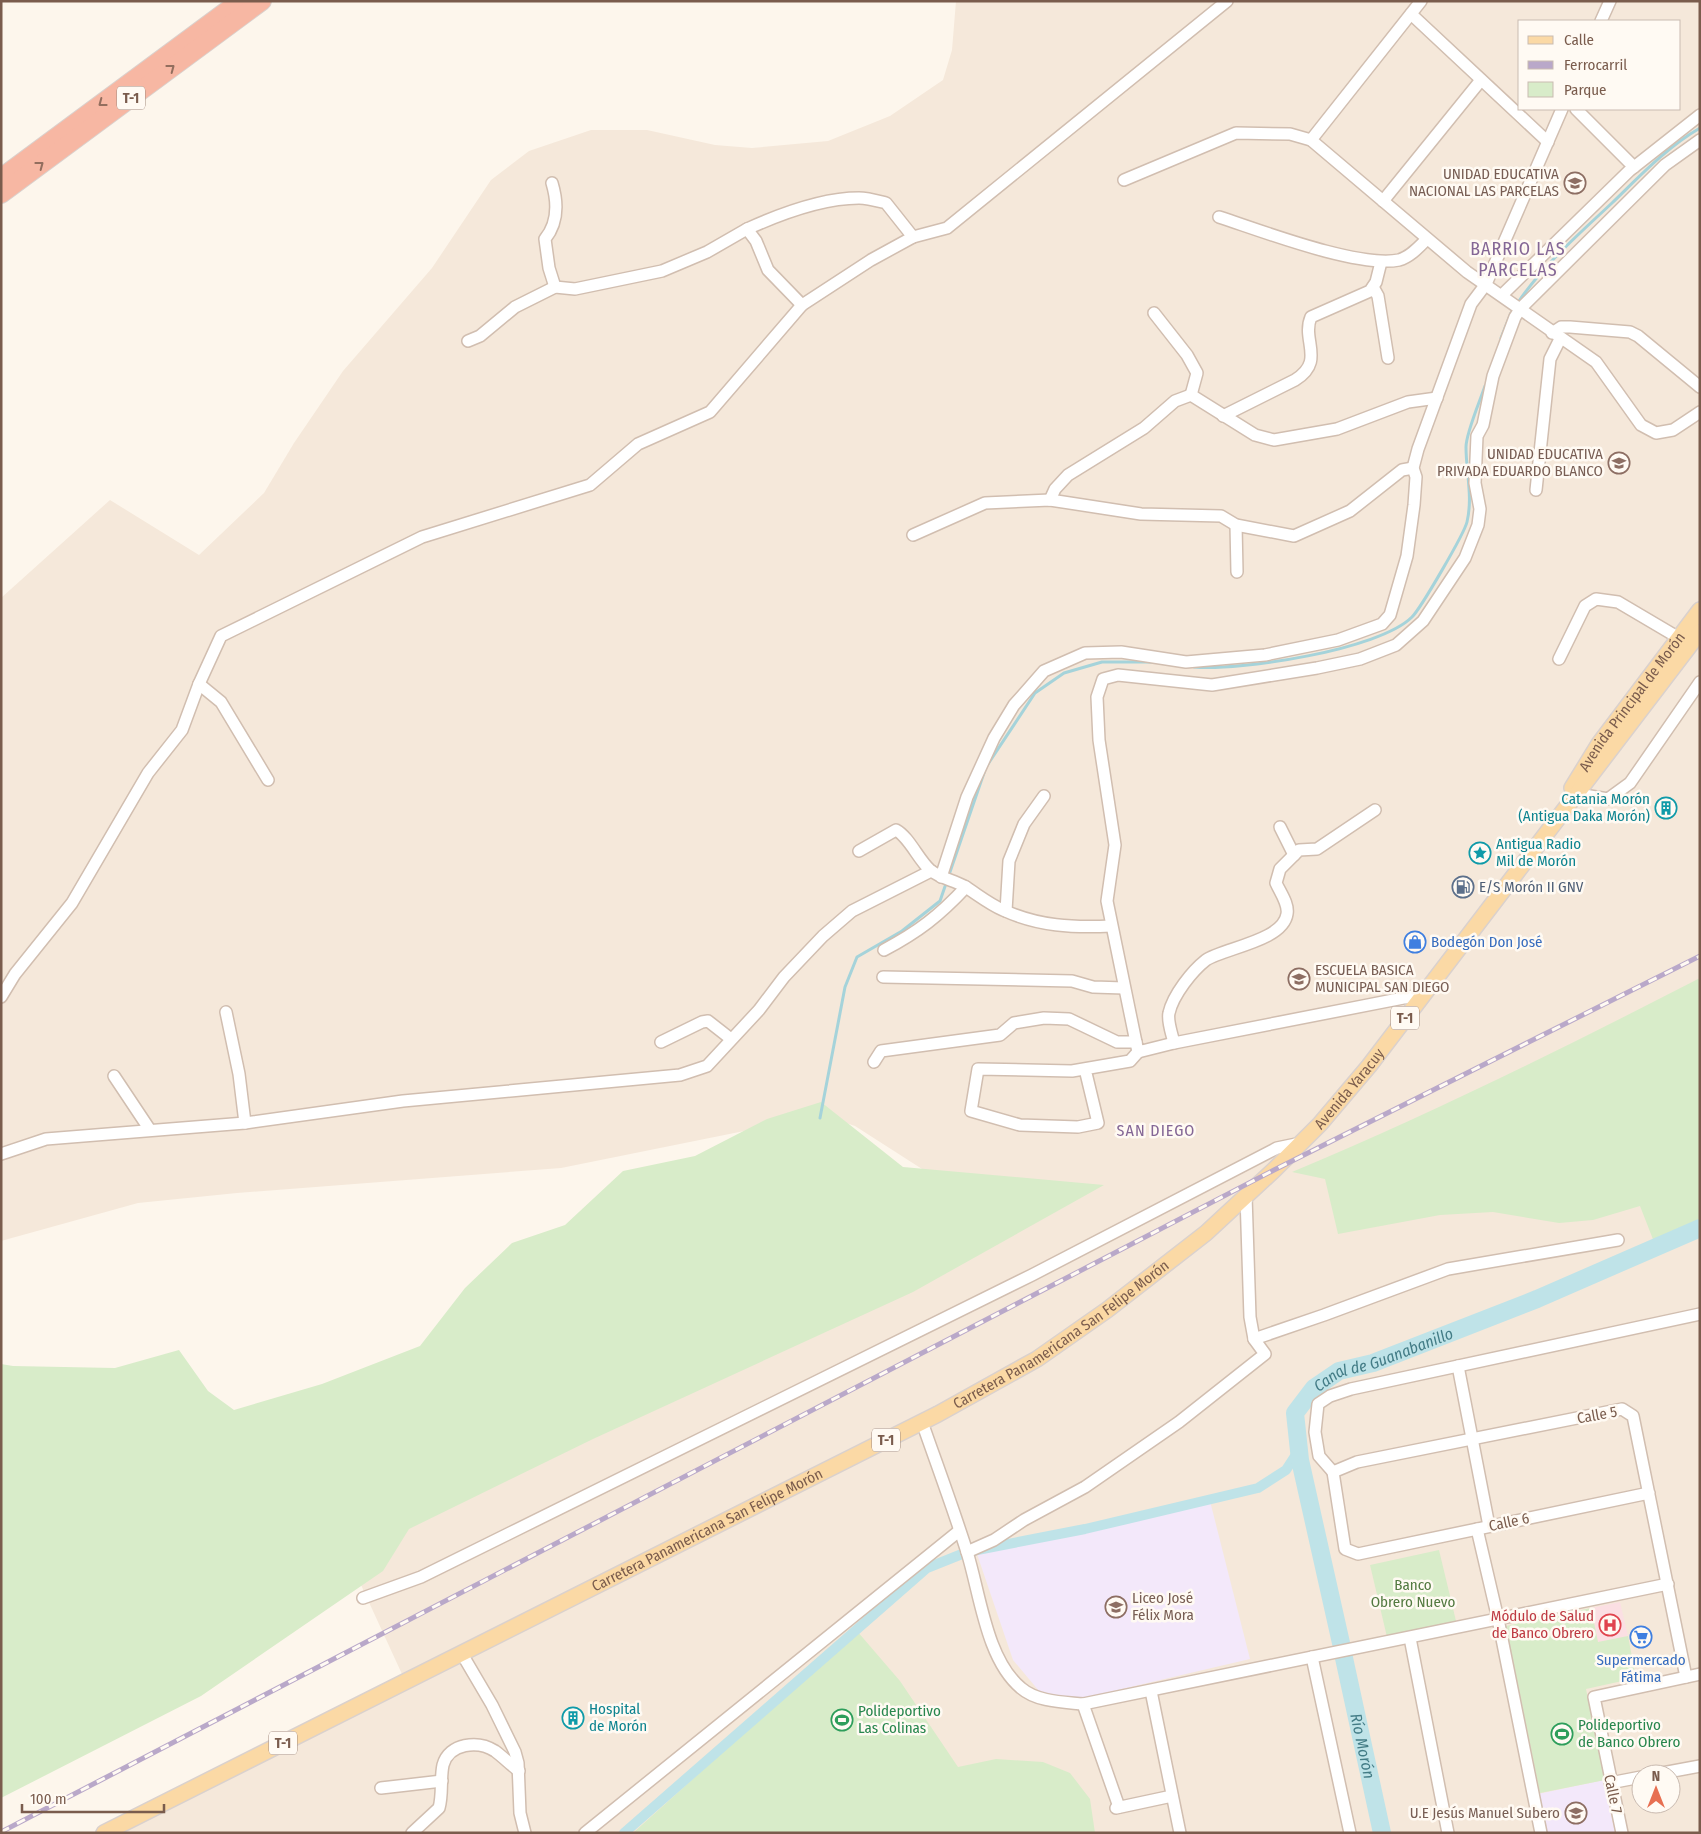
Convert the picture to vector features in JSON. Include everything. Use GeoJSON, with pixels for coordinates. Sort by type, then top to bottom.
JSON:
{"type":"FeatureCollection","features":[{"type":"Feature","properties":{"kind":"highway","name":"T-1"},"geometry":{"type":"LineString","coordinates":[[1,178],[240,1]]}},
{"type":"Feature","properties":{"kind":"highway","name":"T-1"},"geometry":{"type":"LineString","coordinates":[[1,194],[262,1]]}},
{"type":"Feature","properties":{"kind":"main road","name":"Avenida Principal de Morón"},"geometry":{"type":"LineString","coordinates":[[1527,859],[1599,744],[1700,610]]}},
{"type":"Feature","properties":{"kind":"main road","name":"Avenida Principal de Morón"},"geometry":{"type":"LineString","coordinates":[[1527,859],[1700,632]]}},
{"type":"Feature","properties":{"kind":"main road","name":"Avenida Yaracuy"},"geometry":{"type":"LineString","coordinates":[[1274,1170],[1302,1143],[1369,1066],[1527,859]]}},
{"type":"Feature","properties":{"kind":"main road","name":"Carretera Panamericana San Felipe Morón"},"geometry":{"type":"LineString","coordinates":[[104,1833],[922,1422],[1038,1359],[1107,1310],[1183,1251],[1274,1170]]}},
{"type":"Feature","properties":{"kind":"street"},"geometry":{"type":"LineString","coordinates":[[1,997],[15,974],[72,902],[148,773],[182,730],[199,684],[221,636],[253,618],[422,537],[590,485],[638,444],[710,412],[802,305],[871,260],[913,237],[947,228],[1227,1]]}},
{"type":"Feature","properties":{"kind":"street"},"geometry":{"type":"LineString","coordinates":[[1311,140],[1421,1]]}},
{"type":"Feature","properties":{"kind":"street"},"geometry":{"type":"LineString","coordinates":[[1601,20],[1610,1]]}},
{"type":"Feature","properties":{"kind":"street"},"geometry":{"type":"LineString","coordinates":[[1410,14],[1548,142]]}},
{"type":"Feature","properties":{"kind":"street"},"geometry":{"type":"LineString","coordinates":[[1383,202],[1481,80]]}},
{"type":"Feature","properties":{"kind":"street"},"geometry":{"type":"LineString","coordinates":[[1,1154],[46,1138],[246,1123],[403,1101],[680,1075],[707,1066],[816,943],[852,911],[939,875],[966,797],[994,738],[1014,705],[1044,671],[1085,653],[1121,652],[1186,662],[1265,655],[1338,640],[1382,624],[1390,615],[1407,556],[1416,477],[1413,468],[1437,398],[1471,304],[1486,284],[1562,110]]}},
{"type":"Feature","properties":{"kind":"street"},"geometry":{"type":"LineString","coordinates":[[1577,110],[1634,167]]}},
{"type":"Feature","properties":{"kind":"street"},"geometry":{"type":"LineString","coordinates":[[1502,295],[1634,167],[1700,115]]}},
{"type":"Feature","properties":{"kind":"street"},"geometry":{"type":"LineString","coordinates":[[1124,180],[1236,133],[1290,134],[1311,140],[1467,272],[1518,306],[1556,336],[1596,362],[1641,426],[1656,433],[1673,430],[1700,412]]}},
{"type":"Feature","properties":{"kind":"street"},"geometry":{"type":"LineString","coordinates":[[1084,1069],[1098,1123],[1078,1127],[1020,1125],[971,1111],[978,1069],[1072,1071],[1130,1061],[1137,1047],[1107,901],[1115,845],[1099,740],[1097,696],[1104,680],[1118,675],[1212,685],[1316,668],[1360,659],[1396,645],[1424,621],[1465,558],[1478,525],[1480,509],[1475,483],[1477,436],[1483,425],[1493,376],[1518,306],[1665,165],[1700,140]]}},
{"type":"Feature","properties":{"kind":"street"},"geometry":{"type":"LineString","coordinates":[[552,183],[557,202],[552,230],[545,239],[549,268],[555,287]]}},
{"type":"Feature","properties":{"kind":"street"},"geometry":{"type":"LineString","coordinates":[[468,341],[480,336],[515,307],[555,287],[575,289],[662,271],[707,252],[746,229],[774,217],[833,201],[860,198],[886,203],[913,237]]}},
{"type":"Feature","properties":{"kind":"street"},"geometry":{"type":"LineString","coordinates":[[1219,217],[1367,261],[1381,262],[1401,259],[1414,252],[1427,239]]}},
{"type":"Feature","properties":{"kind":"street"},"geometry":{"type":"LineString","coordinates":[[746,229],[756,241],[768,270],[802,305]]}},
{"type":"Feature","properties":{"kind":"street"},"geometry":{"type":"LineString","coordinates":[[1223,416],[1300,376],[1311,361],[1309,322],[1311,317],[1366,294],[1374,287],[1381,262]]}},
{"type":"Feature","properties":{"kind":"street"},"geometry":{"type":"LineString","coordinates":[[1374,287],[1378,296],[1388,358]]}},
{"type":"Feature","properties":{"kind":"street"},"geometry":{"type":"LineString","coordinates":[[1154,313],[1187,355],[1197,373],[1192,395]]}},
{"type":"Feature","properties":{"kind":"street"},"geometry":{"type":"LineString","coordinates":[[1536,490],[1550,359],[1556,336],[1561,327],[1630,332],[1638,336],[1700,387]]}},
{"type":"Feature","properties":{"kind":"street"},"geometry":{"type":"LineString","coordinates":[[1192,395],[1255,435],[1274,440],[1338,429],[1408,402],[1437,398]]}},
{"type":"Feature","properties":{"kind":"street"},"geometry":{"type":"LineString","coordinates":[[1050,500],[1055,489],[1068,475],[1144,428],[1175,401],[1192,395]]}},
{"type":"Feature","properties":{"kind":"street"},"geometry":{"type":"LineString","coordinates":[[913,535],[985,502],[1050,500],[1141,514],[1221,516],[1236,524],[1294,536],[1350,511],[1402,470],[1413,468]]}},
{"type":"Feature","properties":{"kind":"street"},"geometry":{"type":"LineString","coordinates":[[1236,524],[1237,572]]}},
{"type":"Feature","properties":{"kind":"street"},"geometry":{"type":"LineString","coordinates":[[1560,659],[1585,606],[1596,599],[1618,602],[1679,638]]}},
{"type":"Feature","properties":{"kind":"street"},"geometry":{"type":"LineString","coordinates":[[1578,794],[1608,799],[1630,783],[1700,682]]}},
{"type":"Feature","properties":{"kind":"street"},"geometry":{"type":"LineString","coordinates":[[199,684],[221,702],[268,780]]}},
{"type":"Feature","properties":{"kind":"street"},"geometry":{"type":"LineString","coordinates":[[1006,911],[1009,862],[1024,824],[1044,796]]}},
{"type":"Feature","properties":{"kind":"street"},"geometry":{"type":"LineString","coordinates":[[1174,1043],[1169,1013],[1186,979],[1208,959],[1243,947],[1275,931],[1287,916],[1287,906],[1276,883],[1280,869],[1299,850],[1317,849],[1374,810]]}},
{"type":"Feature","properties":{"kind":"street"},"geometry":{"type":"LineString","coordinates":[[1280,827],[1294,856]]}},
{"type":"Feature","properties":{"kind":"street"},"geometry":{"type":"LineString","coordinates":[[859,851],[896,830],[903,834],[915,855],[939,875],[963,886],[1006,911],[1034,922],[1075,928],[1111,926]]}},
{"type":"Feature","properties":{"kind":"street"},"geometry":{"type":"LineString","coordinates":[[884,950],[908,937],[941,914],[963,886]]}},
{"type":"Feature","properties":{"kind":"street"},"geometry":{"type":"LineString","coordinates":[[883,977],[1072,981],[1092,988],[1124,988]]}},
{"type":"Feature","properties":{"kind":"street"},"geometry":{"type":"LineString","coordinates":[[874,1062],[881,1051],[1000,1035],[1014,1023],[1044,1018],[1069,1019],[1117,1042],[1137,1047],[1174,1043],[1424,994]]}},
{"type":"Feature","properties":{"kind":"street"},"geometry":{"type":"LineString","coordinates":[[226,1012],[239,1074],[246,1123]]}},
{"type":"Feature","properties":{"kind":"street"},"geometry":{"type":"LineString","coordinates":[[661,1042],[702,1022],[708,1021],[731,1040]]}},
{"type":"Feature","properties":{"kind":"street"},"geometry":{"type":"LineString","coordinates":[[114,1076],[150,1130]]}},
{"type":"Feature","properties":{"kind":"street"},"geometry":{"type":"LineString","coordinates":[[363,1598],[421,1577],[1032,1276],[1277,1148],[1302,1143]]}},
{"type":"Feature","properties":{"kind":"street"},"geometry":{"type":"LineString","coordinates":[[967,1552],[994,1540],[1024,1520],[1085,1487],[1179,1422],[1265,1354],[1254,1339],[1250,1317],[1246,1196]]}},
{"type":"Feature","properties":{"kind":"street"},"geometry":{"type":"LineString","coordinates":[[1254,1339],[1448,1269],[1618,1240]]}},
{"type":"Feature","properties":{"kind":"street"},"geometry":{"type":"LineString","coordinates":[[1333,1472],[1319,1456],[1315,1432],[1318,1404],[1330,1396],[1351,1389],[1700,1314]]}},
{"type":"Feature","properties":{"kind":"street"},"geometry":{"type":"LineString","coordinates":[[1458,1366],[1489,1526]]}},
{"type":"Feature","properties":{"kind":"street","name":"Calle 5"},"geometry":{"type":"LineString","coordinates":[[1333,1472],[1357,1462],[1622,1409],[1634,1416],[1686,1677]]}},
{"type":"Feature","properties":{"kind":"street"},"geometry":{"type":"LineString","coordinates":[[922,1422],[967,1552],[993,1646],[1007,1673],[1022,1690],[1042,1698],[1083,1704],[1668,1584]]}},
{"type":"Feature","properties":{"kind":"street","name":"Calle 6"},"geometry":{"type":"LineString","coordinates":[[1333,1472],[1345,1549],[1358,1554],[1649,1493]]}},
{"type":"Feature","properties":{"kind":"street"},"geometry":{"type":"LineString","coordinates":[[1477,1530],[1498,1619],[1541,1833]]}},
{"type":"Feature","properties":{"kind":"street"},"geometry":{"type":"LineString","coordinates":[[585,1833],[959,1531]]}},
{"type":"Feature","properties":{"kind":"street"},"geometry":{"type":"LineString","coordinates":[[1410,1638],[1448,1833]]}},
{"type":"Feature","properties":{"kind":"street"},"geometry":{"type":"LineString","coordinates":[[462,1654],[511,1744],[518,1763],[520,1814],[525,1833]]}},
{"type":"Feature","properties":{"kind":"street"},"geometry":{"type":"LineString","coordinates":[[1312,1657],[1350,1833]]}},
{"type":"Feature","properties":{"kind":"street"},"geometry":{"type":"LineString","coordinates":[[1686,1677],[1700,1674]]}},
{"type":"Feature","properties":{"kind":"street","name":"Calle 7"},"geometry":{"type":"LineString","coordinates":[[1622,1833],[1610,1783],[1594,1697],[1686,1677]]}},
{"type":"Feature","properties":{"kind":"street"},"geometry":{"type":"LineString","coordinates":[[1151,1691],[1180,1833]]}},
{"type":"Feature","properties":{"kind":"street"},"geometry":{"type":"LineString","coordinates":[[1083,1704],[1118,1807],[1172,1796]]}},
{"type":"Feature","properties":{"kind":"street"},"geometry":{"type":"LineString","coordinates":[[412,1833],[439,1808],[443,1764],[450,1752],[464,1745],[483,1746],[494,1750],[519,1772]]}},
{"type":"Feature","properties":{"kind":"street"},"geometry":{"type":"LineString","coordinates":[[1681,1770],[1700,1766]]}},
{"type":"Feature","properties":{"kind":"street"},"geometry":{"type":"LineString","coordinates":[[1610,1783],[1631,1779]]}},
{"type":"Feature","properties":{"kind":"street"},"geometry":{"type":"LineString","coordinates":[[381,1788],[442,1781]]}},
{"type":"Feature","properties":{"kind":"shaded area"},"geometry":{"type":"Polygon","coordinates":[[[956,1],[1700,1],[1700,1833],[116,1833],[407,1685],[350,1561],[947,1185],[855,1126],[823,1115],[561,1168],[237,1193],[138,1203],[1,1241],[1,598],[110,500],[199,555],[264,493],[294,443],[343,371],[432,268],[491,180],[529,151],[591,130],[647,130],[715,145],[752,148],[828,141],[890,116],[943,80],[952,50],[956,1]]]}},
{"type":"Feature","properties":{"kind":"shaded area","name":"Liceo José Félix Mora"},"geometry":{"type":"Polygon","coordinates":[[[1210,1501],[1250,1659],[1075,1700],[1039,1691],[1013,1660],[977,1554],[1210,1501]]]}},
{"type":"Feature","properties":{"kind":"shaded area","name":"Módulo de Salud de Banco Obrero"},"geometry":{"type":"Polygon","coordinates":[[[1620,1602],[1628,1636],[1598,1642],[1591,1608],[1620,1602]]]}},
{"type":"Feature","properties":{"kind":"shaded area","name":"U.E Jesús Manuel Subero"},"geometry":{"type":"Polygon","coordinates":[[[1604,1780],[1615,1833],[1546,1833],[1538,1794],[1604,1780]]]}},
{"type":"Feature","properties":{"kind":"green space"},"geometry":{"type":"Polygon","coordinates":[[[1700,978],[1700,1228],[1656,1247],[1640,1206],[1593,1220],[1559,1223],[1493,1212],[1440,1215],[1338,1234],[1325,1179],[1292,1172],[1396,1127],[1498,1079],[1700,978]]]}},
{"type":"Feature","properties":{"kind":"green space"},"geometry":{"type":"Polygon","coordinates":[[[821,1102],[903,1167],[1104,1185],[913,1292],[593,1439],[409,1529],[383,1571],[201,1696],[1,1798],[1,1364],[13,1366],[115,1368],[179,1350],[208,1391],[234,1410],[322,1384],[420,1346],[465,1288],[512,1243],[565,1225],[623,1171],[695,1156],[767,1119],[821,1102]]]}},
{"type":"Feature","properties":{"kind":"green space","name":"Banco Obrero Nuevo"},"geometry":{"type":"Polygon","coordinates":[[[1439,1550],[1456,1621],[1387,1637],[1370,1565],[1439,1550]]]}},
{"type":"Feature","properties":{"kind":"green space","name":"Polideportivo de Banco Obrero"},"geometry":{"type":"Polygon","coordinates":[[[1591,1608],[1598,1642],[1628,1636],[1636,1678],[1586,1689],[1605,1780],[1540,1793],[1506,1626],[1591,1608]]]}},
{"type":"Feature","properties":{"kind":"green space","name":"Polideportivo Las Colinas"},"geometry":{"type":"Polygon","coordinates":[[[857,1631],[900,1681],[958,1767],[996,1759],[1043,1762],[1070,1773],[1090,1799],[1095,1833],[633,1833],[857,1631]]]}},
{"type":"Feature","properties":{"kind":"waterway"},"geometry":{"type":"LineString","coordinates":[[1517,304],[1538,276],[1574,239],[1654,163],[1676,144],[1700,128]]}},
{"type":"Feature","properties":{"kind":"waterway"},"geometry":{"type":"LineString","coordinates":[[1501,338],[1511,313]]}},
{"type":"Feature","properties":{"kind":"waterway"},"geometry":{"type":"LineString","coordinates":[[1194,667],[1243,666],[1308,656],[1370,639],[1395,629],[1412,617],[1442,571],[1467,522],[1469,484],[1466,447],[1485,386]]}},
{"type":"Feature","properties":{"kind":"waterway"},"geometry":{"type":"LineString","coordinates":[[820,1118],[845,987],[857,957],[902,931],[940,901],[986,767],[1035,693],[1064,673],[1102,662],[1153,662]]}},
{"type":"Feature","properties":{"kind":"waterway","name":"Canal de Guanabanillo"},"geometry":{"type":"LineString","coordinates":[[1341,1643],[1300,1460],[1295,1413],[1314,1388],[1339,1371],[1373,1363],[1537,1299],[1700,1228]]}},
{"type":"Feature","properties":{"kind":"waterway"},"geometry":{"type":"LineString","coordinates":[[624,1833],[927,1568],[967,1552],[1085,1529],[1258,1488],[1286,1470],[1299,1450]]}},
{"type":"Feature","properties":{"kind":"waterway","name":"Río Morón"},"geometry":{"type":"LineString","coordinates":[[1344,1658],[1382,1833]]}},
{"type":"Feature","properties":{"kind":"railway"},"geometry":{"type":"LineString","coordinates":[[1,1832],[1274,1170],[1700,956]]}},
{"type":"Feature","properties":{"kind":"place","name":"UNIDAD EDUCATIVA NACIONAL LAS PARCELAS"},"geometry":{"type":"Point","coordinates":[1575,183]}},
{"type":"Feature","properties":{"kind":"place","name":"UNIDAD EDUCATIVA PRIVADA EDUARDO BLANCO"},"geometry":{"type":"Point","coordinates":[1619,463]}},
{"type":"Feature","properties":{"kind":"place","name":"Catania Morón (Antigua Daka Morón)"},"geometry":{"type":"Point","coordinates":[1666,808]}},
{"type":"Feature","properties":{"kind":"place","name":"Antigua Radio Mil de Morón"},"geometry":{"type":"Point","coordinates":[1480,853]}},
{"type":"Feature","properties":{"kind":"place","name":"E/S Morón II GNV"},"geometry":{"type":"Point","coordinates":[1463,887]}},
{"type":"Feature","properties":{"kind":"place","name":"Bodegón Don José"},"geometry":{"type":"Point","coordinates":[1415,942]}},
{"type":"Feature","properties":{"kind":"place","name":"ESCUELA BASICA MUNICIPAL SAN DIEGO"},"geometry":{"type":"Point","coordinates":[1299,979]}},
{"type":"Feature","properties":{"kind":"place","name":"Liceo José Félix Mora"},"geometry":{"type":"Point","coordinates":[1116,1607]}},
{"type":"Feature","properties":{"kind":"place","name":"Módulo de Salud de Banco Obrero"},"geometry":{"type":"Point","coordinates":[1610,1625]}},
{"type":"Feature","properties":{"kind":"place","name":"Supermercado Fátima"},"geometry":{"type":"Point","coordinates":[1641,1637]}},
{"type":"Feature","properties":{"kind":"place","name":"Hospital de Morón"},"geometry":{"type":"Point","coordinates":[573,1718]}},
{"type":"Feature","properties":{"kind":"place","name":"Polideportivo Las Colinas"},"geometry":{"type":"Point","coordinates":[842,1720]}},
{"type":"Feature","properties":{"kind":"place","name":"Polideportivo de Banco Obrero"},"geometry":{"type":"Point","coordinates":[1562,1734]}},
{"type":"Feature","properties":{"kind":"place","name":"U.E Jesús Manuel Subero"},"geometry":{"type":"Point","coordinates":[1576,1813]}},
{"type":"Feature","properties":{"kind":"district","name":"BARRIO LAS PARCELAS"},"geometry":{"type":"Point","coordinates":[1518,259]}},
{"type":"Feature","properties":{"kind":"district","name":"SAN DIEGO"},"geometry":{"type":"Point","coordinates":[1156,1130]}}]}
